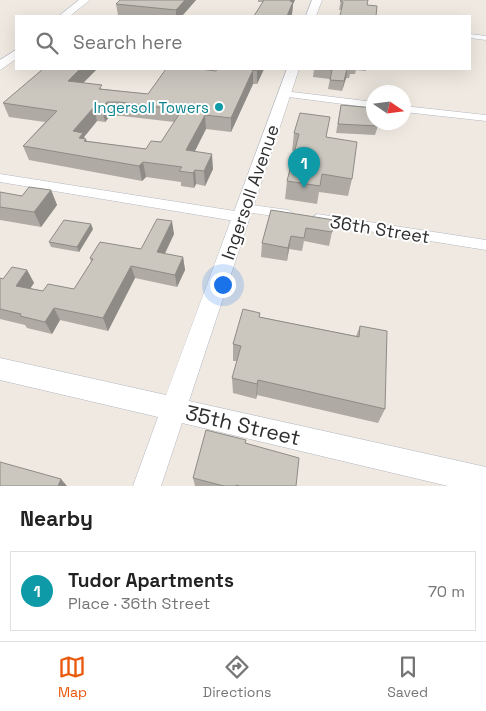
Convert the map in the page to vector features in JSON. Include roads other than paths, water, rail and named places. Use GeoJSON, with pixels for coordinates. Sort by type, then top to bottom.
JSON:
{"type":"FeatureCollection","features":[{"type":"Feature","properties":{"kind":"main road"},"geometry":{"type":"LineString","coordinates":[[65,15],[85,0]]}},
{"type":"Feature","properties":{"kind":"main road"},"geometry":{"type":"LineString","coordinates":[[311,15],[317,0]]}},
{"type":"Feature","properties":{"kind":"main road"},"geometry":{"type":"LineString","coordinates":[[0,66],[15,54]]}},
{"type":"Feature","properties":{"kind":"main road","name":"Ingersoll Avenue"},"geometry":{"type":"LineString","coordinates":[[147,486],[293,70]]}},
{"type":"Feature","properties":{"kind":"main road","name":"35th Street"},"geometry":{"type":"LineString","coordinates":[[0,369],[486,482]]}},
{"type":"Feature","properties":{"kind":"street"},"geometry":{"type":"LineString","coordinates":[[471,36],[486,38]]}},
{"type":"Feature","properties":{"kind":"street"},"geometry":{"type":"LineString","coordinates":[[284,94],[366,104]]}},
{"type":"Feature","properties":{"kind":"street"},"geometry":{"type":"LineString","coordinates":[[411,109],[486,118]]}},
{"type":"Feature","properties":{"kind":"street","name":"36th Street"},"geometry":{"type":"LineString","coordinates":[[0,178],[486,245]]}},
{"type":"Feature","properties":{"kind":"place","name":"Ingersoll Towers"},"geometry":{"type":"Point","coordinates":[219,107]}},
{"type":"Feature","properties":{"kind":"place","name":"Tudor Apartments"},"geometry":{"type":"Point","coordinates":[304,188]}}]}
